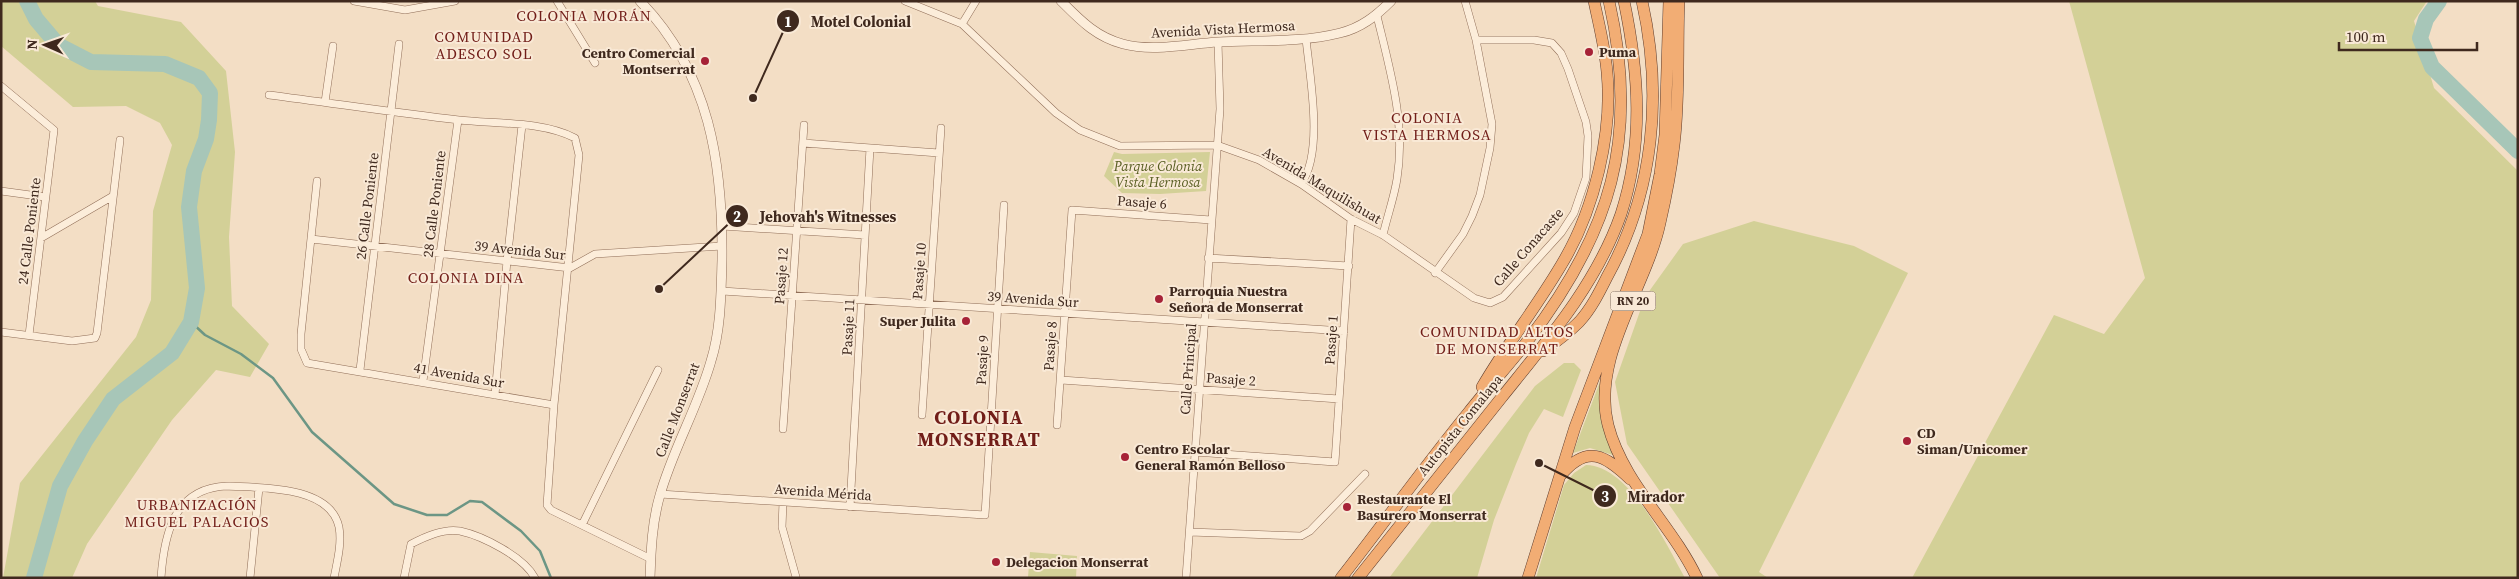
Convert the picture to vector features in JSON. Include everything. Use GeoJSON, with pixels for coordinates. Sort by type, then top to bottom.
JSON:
{"type":"FeatureCollection","features":[{"type":"Feature","properties":{"kind":"highway"},"geometry":{"type":"LineString","coordinates":[[1467,413],[1497,362],[1564,261],[1582,224],[1593,193],[1602,147],[1607,90],[1604,49],[1594,1]]}},
{"type":"Feature","properties":{"kind":"highway","name":"Autopista Comalapa"},"geometry":{"type":"LineString","coordinates":[[1341,578],[1467,413],[1526,342],[1569,280],[1591,241],[1605,206],[1618,154],[1622,103],[1620,54],[1609,1]]}},
{"type":"Feature","properties":{"kind":"highway","name":"Autopista Comalapa"},"geometry":{"type":"LineString","coordinates":[[1358,578],[1534,358],[1574,304],[1594,271],[1615,230],[1628,189],[1635,149],[1638,104],[1634,50],[1624,1]]}},
{"type":"Feature","properties":{"kind":"highway"},"geometry":{"type":"LineString","coordinates":[[1534,358],[1580,322],[1611,270],[1631,228],[1642,188],[1652,134],[1654,105],[1650,44],[1642,1]]}},
{"type":"Feature","properties":{"kind":"highway","name":"RN 20"},"geometry":{"type":"LineString","coordinates":[[1528,578],[1557,480],[1648,234],[1660,174],[1665,136],[1669,1]]}},
{"type":"Feature","properties":{"kind":"highway","name":"RN 20"},"geometry":{"type":"LineString","coordinates":[[1679,1],[1674,143],[1662,217],[1650,258],[1614,349],[1605,382],[1608,426],[1636,485],[1679,546],[1697,578]]}},
{"type":"Feature","properties":{"kind":"highway"},"geometry":{"type":"LineString","coordinates":[[1557,480],[1575,460],[1594,456],[1614,464],[1636,485]]}},
{"type":"Feature","properties":{"kind":"street"},"geometry":{"type":"LineString","coordinates":[[354,1],[405,10],[455,1]]}},
{"type":"Feature","properties":{"kind":"street"},"geometry":{"type":"LineString","coordinates":[[557,1],[595,63]]}},
{"type":"Feature","properties":{"kind":"street","name":"Calle Monserrat"},"geometry":{"type":"LineString","coordinates":[[640,1],[657,19],[684,58],[706,116],[717,154],[722,226],[722,291],[712,358],[703,389],[660,494],[655,516],[650,578]]}},
{"type":"Feature","properties":{"kind":"street","name":"Avenida Maquilishuat"},"geometry":{"type":"LineString","coordinates":[[905,1],[962,24],[1056,113],[1080,130],[1099,140],[1120,146],[1218,145],[1259,160],[1301,184],[1351,219],[1383,235],[1435,273]]}},
{"type":"Feature","properties":{"kind":"street"},"geometry":{"type":"LineString","coordinates":[[962,24],[976,1]]}},
{"type":"Feature","properties":{"kind":"street","name":"Avenida Vista Hermosa"},"geometry":{"type":"LineString","coordinates":[[1061,1],[1092,31],[1124,45],[1158,47],[1218,42],[1306,39],[1340,33],[1377,16],[1391,1]]}},
{"type":"Feature","properties":{"kind":"street"},"geometry":{"type":"LineString","coordinates":[[1435,273],[1463,234],[1472,216],[1487,170],[1492,124],[1476,40],[1465,1]]}},
{"type":"Feature","properties":{"kind":"street"},"geometry":{"type":"LineString","coordinates":[[1377,16],[1396,97],[1400,126],[1397,179],[1383,235]]}},
{"type":"Feature","properties":{"kind":"street"},"geometry":{"type":"LineString","coordinates":[[1301,184],[1309,174],[1312,160],[1313,106],[1306,39]]}},
{"type":"Feature","properties":{"kind":"street","name":"Calle Conacaste"},"geometry":{"type":"LineString","coordinates":[[1435,273],[1484,302],[1490,303],[1503,297],[1568,223],[1574,213],[1586,178],[1588,153],[1587,126],[1561,53],[1552,44],[1534,40],[1476,40]]}},
{"type":"Feature","properties":{"kind":"street","name":"Calle Principal"},"geometry":{"type":"LineString","coordinates":[[1186,578],[1208,258],[1218,145],[1220,96],[1218,42]]}},
{"type":"Feature","properties":{"kind":"street","name":"26 Calle Poniente"},"geometry":{"type":"LineString","coordinates":[[360,370],[399,44]]}},
{"type":"Feature","properties":{"kind":"street"},"geometry":{"type":"LineString","coordinates":[[325,102],[333,46]]}},
{"type":"Feature","properties":{"kind":"street","name":"24 Calle Poniente"},"geometry":{"type":"LineString","coordinates":[[1,86],[54,130],[29,336]]}},
{"type":"Feature","properties":{"kind":"street"},"geometry":{"type":"LineString","coordinates":[[269,96],[458,120],[522,126],[564,133],[576,138],[579,155],[570,268],[554,404],[548,505],[551,510],[651,559]]}},
{"type":"Feature","properties":{"kind":"street","name":"28 Calle Poniente"},"geometry":{"type":"LineString","coordinates":[[423,381],[458,120]]}},
{"type":"Feature","properties":{"kind":"street","name":"Pasaje 12"},"geometry":{"type":"LineString","coordinates":[[783,429],[804,125]]}},
{"type":"Feature","properties":{"kind":"street"},"geometry":{"type":"LineString","coordinates":[[495,395],[522,126]]}},
{"type":"Feature","properties":{"kind":"street","name":"Pasaje 10"},"geometry":{"type":"LineString","coordinates":[[922,415],[941,128]]}},
{"type":"Feature","properties":{"kind":"street"},"geometry":{"type":"LineString","coordinates":[[1,332],[72,340],[95,338],[120,140]]}},
{"type":"Feature","properties":{"kind":"street"},"geometry":{"type":"LineString","coordinates":[[803,143],[939,153]]}},
{"type":"Feature","properties":{"kind":"street","name":"Pasaje 11"},"geometry":{"type":"LineString","coordinates":[[850,507],[870,148]]}},
{"type":"Feature","properties":{"kind":"street"},"geometry":{"type":"LineString","coordinates":[[311,239],[318,181]]}},
{"type":"Feature","properties":{"kind":"street"},"geometry":{"type":"LineString","coordinates":[[1,191],[45,197]]}},
{"type":"Feature","properties":{"kind":"street"},"geometry":{"type":"LineString","coordinates":[[41,238],[113,196]]}},
{"type":"Feature","properties":{"kind":"street","name":"Pasaje 9"},"geometry":{"type":"LineString","coordinates":[[986,515],[1004,205]]}},
{"type":"Feature","properties":{"kind":"street","name":"Pasaje 6"},"geometry":{"type":"LineString","coordinates":[[1072,210],[1211,220]]}},
{"type":"Feature","properties":{"kind":"street","name":"Pasaje 8"},"geometry":{"type":"LineString","coordinates":[[1058,425],[1072,210]]}},
{"type":"Feature","properties":{"kind":"street","name":"Pasaje 1"},"geometry":{"type":"LineString","coordinates":[[1195,452],[1335,462],[1351,219]]}},
{"type":"Feature","properties":{"kind":"street"},"geometry":{"type":"LineString","coordinates":[[722,226],[865,235]]}},
{"type":"Feature","properties":{"kind":"street","name":"39 Avenida Sur"},"geometry":{"type":"LineString","coordinates":[[311,239],[570,268],[595,254],[722,246]]}},
{"type":"Feature","properties":{"kind":"street","name":"41 Avenida Sur"},"geometry":{"type":"LineString","coordinates":[[311,239],[301,334],[303,358],[314,365],[360,370],[554,404]]}},
{"type":"Feature","properties":{"kind":"street"},"geometry":{"type":"LineString","coordinates":[[1208,258],[1349,266]]}},
{"type":"Feature","properties":{"kind":"street","name":"39 Avenida Sur"},"geometry":{"type":"LineString","coordinates":[[722,291],[1344,331]]}},
{"type":"Feature","properties":{"kind":"street"},"geometry":{"type":"LineString","coordinates":[[582,525],[658,370]]}},
{"type":"Feature","properties":{"kind":"street","name":"Pasaje 2"},"geometry":{"type":"LineString","coordinates":[[1060,380],[1339,399]]}},
{"type":"Feature","properties":{"kind":"street"},"geometry":{"type":"LineString","coordinates":[[1190,532],[1301,536],[1310,531],[1364,474]]}},
{"type":"Feature","properties":{"kind":"street"},"geometry":{"type":"LineString","coordinates":[[161,578],[165,540],[172,521],[189,499],[200,491],[214,487],[258,488],[305,494],[318,500],[335,515],[340,542],[334,578]]}},
{"type":"Feature","properties":{"kind":"street"},"geometry":{"type":"LineString","coordinates":[[250,578],[258,488]]}},
{"type":"Feature","properties":{"kind":"street","name":"Avenida Mérida"},"geometry":{"type":"LineString","coordinates":[[660,494],[986,515]]}},
{"type":"Feature","properties":{"kind":"street"},"geometry":{"type":"LineString","coordinates":[[783,502],[782,527],[796,577]]}},
{"type":"Feature","properties":{"kind":"street"},"geometry":{"type":"LineString","coordinates":[[404,578],[411,544],[428,535],[458,531],[492,543],[530,568],[535,578]]}},
{"type":"Feature","properties":{"kind":"green space"},"geometry":{"type":"Polygon","coordinates":[[[1,1],[95,1],[98,6],[181,22],[226,71],[235,152],[229,237],[232,306],[269,344],[250,377],[216,370],[172,420],[87,544],[72,578],[3,578],[20,483],[136,337],[151,300],[153,211],[172,145],[160,123],[126,106],[73,107],[1,46],[1,1]]]}},
{"type":"Feature","properties":{"kind":"green space"},"geometry":{"type":"Polygon","coordinates":[[[2069,1],[2427,1],[2414,21],[2434,88],[2518,171],[2518,578],[1912,578],[2054,315],[2104,334],[2145,278],[2069,1]]]}},
{"type":"Feature","properties":{"kind":"green space","name":"Parque Colonia Vista Hermosa"},"geometry":{"type":"Polygon","coordinates":[[[1114,152],[1122,154],[1210,152],[1206,191],[1160,194],[1122,193],[1104,176],[1114,152]]]}},
{"type":"Feature","properties":{"kind":"green space"},"geometry":{"type":"Polygon","coordinates":[[[1754,221],[1854,246],[1908,273],[1759,572],[1768,578],[1720,578],[1627,444],[1615,382],[1645,297],[1683,244],[1754,221]]]}},
{"type":"Feature","properties":{"kind":"green space"},"geometry":{"type":"Polygon","coordinates":[[[1564,363],[1574,363],[1581,370],[1563,417],[1544,409],[1529,433],[1494,520],[1477,578],[1389,578],[1535,386],[1564,363]]]}},
{"type":"Feature","properties":{"kind":"green space"},"geometry":{"type":"Polygon","coordinates":[[[1601,379],[1602,420],[1613,455],[1590,448],[1573,453],[1601,379]]]}},
{"type":"Feature","properties":{"kind":"green space"},"geometry":{"type":"Polygon","coordinates":[[[1586,465],[1602,469],[1617,478],[1632,492],[1657,528],[1685,578],[1536,578],[1564,485],[1574,473],[1586,465]]]}},
{"type":"Feature","properties":{"kind":"green space"},"geometry":{"type":"Polygon","coordinates":[[[1030,552],[1077,556],[1076,578],[1028,577],[1030,552]]]}},
{"type":"Feature","properties":{"kind":"waterway"},"geometry":{"type":"LineString","coordinates":[[27,1],[36,19],[58,45],[91,62],[165,64],[199,78],[210,93],[206,139],[194,171],[189,207],[197,288],[191,322],[172,353],[113,399],[85,441],[60,486],[34,578]]}},
{"type":"Feature","properties":{"kind":"waterway"},"geometry":{"type":"LineString","coordinates":[[2439,1],[2426,19],[2420,38],[2432,67],[2518,151]]}},
{"type":"Feature","properties":{"kind":"waterway"},"geometry":{"type":"LineString","coordinates":[[191,322],[205,335],[241,354],[273,378],[312,432],[394,504],[427,515],[447,515],[470,501],[482,502],[521,531],[540,551],[551,578]]}},
{"type":"Feature","properties":{"kind":"place","name":"Puma"},"geometry":{"type":"Point","coordinates":[1589,52]}},
{"type":"Feature","properties":{"kind":"place","name":"Centro Comercial Montserrat"},"geometry":{"type":"Point","coordinates":[705,61]}},
{"type":"Feature","properties":{"kind":"place","name":"Motel Colonial"},"geometry":{"type":"Point","coordinates":[753,98]}},
{"type":"Feature","properties":{"kind":"place","name":"Jehovah's Witnesses"},"geometry":{"type":"Point","coordinates":[659,289]}},
{"type":"Feature","properties":{"kind":"place","name":"Parroquia Nuestra Señora de Monserrat"},"geometry":{"type":"Point","coordinates":[1159,299]}},
{"type":"Feature","properties":{"kind":"place","name":"Super Julita"},"geometry":{"type":"Point","coordinates":[966,321]}},
{"type":"Feature","properties":{"kind":"place","name":"CD Siman/Unicomer"},"geometry":{"type":"Point","coordinates":[1907,441]}},
{"type":"Feature","properties":{"kind":"place","name":"Centro Escolar General Ramón Belloso"},"geometry":{"type":"Point","coordinates":[1125,457]}},
{"type":"Feature","properties":{"kind":"place","name":"Mirador"},"geometry":{"type":"Point","coordinates":[1539,463]}},
{"type":"Feature","properties":{"kind":"place","name":"Restaurante El Basurero Monserrat"},"geometry":{"type":"Point","coordinates":[1347,507]}},
{"type":"Feature","properties":{"kind":"place","name":"Delegacion Monserrat"},"geometry":{"type":"Point","coordinates":[996,562]}},
{"type":"Feature","properties":{"kind":"district","name":"COLONIA MORÁN"},"geometry":{"type":"Point","coordinates":[584,15]}},
{"type":"Feature","properties":{"kind":"district","name":"COMUNIDAD ADESCO SOL"},"geometry":{"type":"Point","coordinates":[484,44]}},
{"type":"Feature","properties":{"kind":"district","name":"COLONIA VISTA HERMOSA"},"geometry":{"type":"Point","coordinates":[1427,126]}},
{"type":"Feature","properties":{"kind":"district","name":"COLONIA DINA"},"geometry":{"type":"Point","coordinates":[466,277]}},
{"type":"Feature","properties":{"kind":"district","name":"COMUNIDAD ALTOS DE MONSERRAT"},"geometry":{"type":"Point","coordinates":[1497,340]}},
{"type":"Feature","properties":{"kind":"district","name":"COLONIA MONSERRAT"},"geometry":{"type":"Point","coordinates":[979,428]}},
{"type":"Feature","properties":{"kind":"district","name":"URBANIZACIÓN MIGUEL PALACIOS"},"geometry":{"type":"Point","coordinates":[197,512]}}]}
